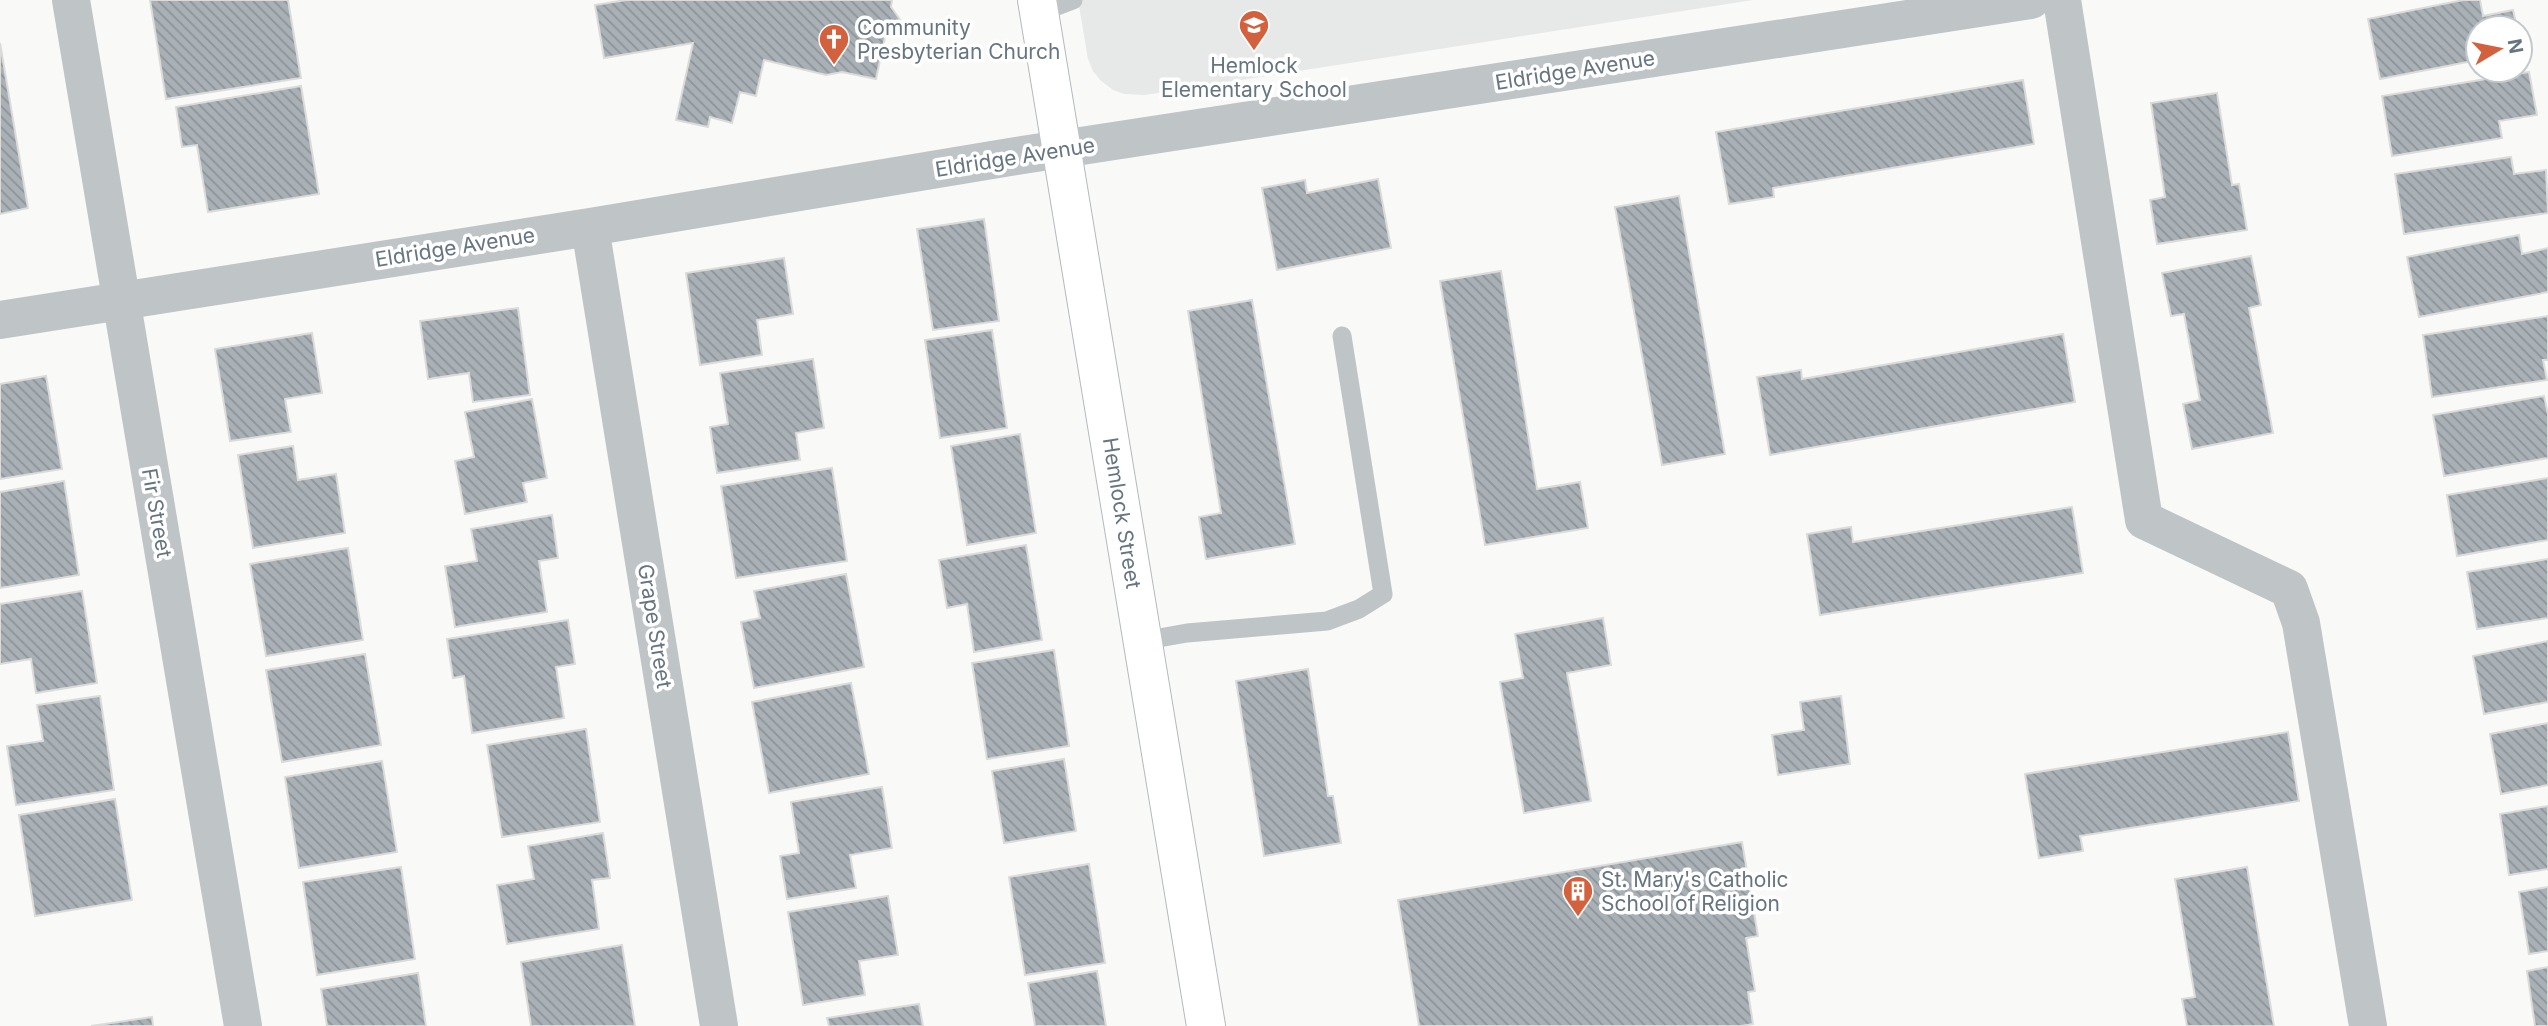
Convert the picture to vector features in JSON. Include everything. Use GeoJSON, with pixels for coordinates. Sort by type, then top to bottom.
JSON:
{"type":"FeatureCollection","features":[{"type":"Feature","properties":{"kind":"street","name":"Fir Street"},"geometry":{"type":"LineString","coordinates":[[71,0],[243,1026]]}},
{"type":"Feature","properties":{"kind":"street","name":"Eldridge Avenue"},"geometry":{"type":"LineString","coordinates":[[0,320],[1062,149],[2031,0]]}},
{"type":"Feature","properties":{"kind":"street"},"geometry":{"type":"LineString","coordinates":[[2062,0],[2144,520],[2289,589],[2301,623],[2368,1026]]}},
{"type":"Feature","properties":{"kind":"street","name":"Hemlock Street"},"geometry":{"type":"LineString","coordinates":[[1050,4],[1062,149],[1206,1026]]}},
{"type":"Feature","properties":{"kind":"street","name":"Grape Street"},"geometry":{"type":"LineString","coordinates":[[590,227],[719,1026]]}},
{"type":"Feature","properties":{"kind":"lane"},"geometry":{"type":"LineString","coordinates":[[1142,641],[1187,633],[1327,621],[1359,609],[1382,594],[1342,336]]}},
{"type":"Feature","properties":{"kind":"shaded area","name":"Hemlock Elementary School"},"geometry":{"type":"Polygon","coordinates":[[[1078,0],[1753,0],[1145,95],[1124,94],[1113,90],[1093,71],[1088,59],[1078,0]]]}},
{"type":"Feature","properties":{"kind":"building"},"geometry":{"type":"Polygon","coordinates":[[[150,0],[288,0],[301,78],[166,99],[150,0]]]}},
{"type":"Feature","properties":{"kind":"building","name":"Community Presbyterian Church"},"geometry":{"type":"Polygon","coordinates":[[[626,0],[892,0],[891,7],[904,25],[885,37],[876,79],[842,72],[826,75],[764,60],[756,96],[740,92],[732,123],[710,117],[708,127],[676,120],[693,43],[604,58],[595,5],[626,0]]]}},
{"type":"Feature","properties":{"kind":"building"},"geometry":{"type":"Polygon","coordinates":[[[2463,0],[2480,0],[2483,14],[2464,14],[2464,63],[2380,79],[2368,19],[2463,0]]]}},
{"type":"Feature","properties":{"kind":"building"},"geometry":{"type":"Polygon","coordinates":[[[2513,10],[2514,14],[2493,14],[2513,10]]]}},
{"type":"Feature","properties":{"kind":"building"},"geometry":{"type":"Polygon","coordinates":[[[0,43],[28,208],[0,214],[0,43]]]}},
{"type":"Feature","properties":{"kind":"building"},"geometry":{"type":"Polygon","coordinates":[[[2023,80],[2034,144],[1773,188],[1774,197],[1729,204],[1716,132],[2023,80]]]}},
{"type":"Feature","properties":{"kind":"building"},"geometry":{"type":"Polygon","coordinates":[[[2464,83],[2531,84],[2537,115],[2499,121],[2502,138],[2392,156],[2382,96],[2464,83]]]}},
{"type":"Feature","properties":{"kind":"building"},"geometry":{"type":"Polygon","coordinates":[[[301,86],[319,194],[208,212],[197,145],[182,147],[176,107],[301,86]]]}},
{"type":"Feature","properties":{"kind":"building"},"geometry":{"type":"Polygon","coordinates":[[[2217,93],[2232,185],[2239,184],[2247,230],[2157,244],[2150,200],[2165,197],[2151,103],[2217,93]]]}},
{"type":"Feature","properties":{"kind":"building"},"geometry":{"type":"Polygon","coordinates":[[[2511,157],[2514,174],[2546,170],[2548,213],[2404,234],[2395,174],[2511,157]]]}},
{"type":"Feature","properties":{"kind":"building"},"geometry":{"type":"Polygon","coordinates":[[[1378,179],[1391,248],[1277,270],[1262,188],[1305,180],[1307,193],[1378,179]]]}},
{"type":"Feature","properties":{"kind":"building"},"geometry":{"type":"Polygon","coordinates":[[[1679,196],[1725,454],[1662,465],[1615,207],[1679,196]]]}},
{"type":"Feature","properties":{"kind":"building"},"geometry":{"type":"Polygon","coordinates":[[[984,219],[999,321],[933,330],[917,229],[984,219]]]}},
{"type":"Feature","properties":{"kind":"building"},"geometry":{"type":"Polygon","coordinates":[[[2519,235],[2522,254],[2548,248],[2548,292],[2419,317],[2407,257],[2519,235]]]}},
{"type":"Feature","properties":{"kind":"building"},"geometry":{"type":"Polygon","coordinates":[[[2251,256],[2261,305],[2249,308],[2273,433],[2192,449],[2183,404],[2200,400],[2184,314],[2171,316],[2162,273],[2251,256]]]}},
{"type":"Feature","properties":{"kind":"building"},"geometry":{"type":"Polygon","coordinates":[[[784,258],[793,314],[757,320],[762,355],[700,365],[686,273],[784,258]]]}},
{"type":"Feature","properties":{"kind":"building"},"geometry":{"type":"Polygon","coordinates":[[[1501,271],[1537,489],[1580,482],[1588,528],[1485,545],[1440,281],[1501,271]]]}},
{"type":"Feature","properties":{"kind":"building"},"geometry":{"type":"Polygon","coordinates":[[[1252,300],[1295,544],[1206,559],[1199,517],[1221,513],[1188,311],[1252,300]]]}},
{"type":"Feature","properties":{"kind":"building"},"geometry":{"type":"Polygon","coordinates":[[[518,308],[530,395],[473,402],[469,373],[428,379],[420,321],[518,308]]]}},
{"type":"Feature","properties":{"kind":"building"},"geometry":{"type":"Polygon","coordinates":[[[2548,316],[2548,360],[2543,360],[2547,380],[2432,397],[2423,335],[2548,316]]]}},
{"type":"Feature","properties":{"kind":"building"},"geometry":{"type":"Polygon","coordinates":[[[992,330],[1007,428],[940,438],[925,340],[992,330]]]}},
{"type":"Feature","properties":{"kind":"building"},"geometry":{"type":"Polygon","coordinates":[[[312,333],[322,393],[285,399],[291,432],[230,441],[215,349],[312,333]]]}},
{"type":"Feature","properties":{"kind":"building"},"geometry":{"type":"Polygon","coordinates":[[[2063,334],[2075,402],[1770,455],[1757,377],[1801,370],[1802,379],[2063,334]]]}},
{"type":"Feature","properties":{"kind":"building"},"geometry":{"type":"Polygon","coordinates":[[[813,359],[824,428],[796,433],[800,460],[717,473],[710,427],[728,424],[720,373],[813,359]]]}},
{"type":"Feature","properties":{"kind":"building"},"geometry":{"type":"Polygon","coordinates":[[[46,376],[62,469],[0,479],[0,384],[46,376]]]}},
{"type":"Feature","properties":{"kind":"building"},"geometry":{"type":"Polygon","coordinates":[[[2544,396],[2548,414],[2548,458],[2444,476],[2433,415],[2544,396]]]}},
{"type":"Feature","properties":{"kind":"building"},"geometry":{"type":"Polygon","coordinates":[[[532,399],[547,478],[523,483],[527,502],[465,514],[455,461],[474,457],[465,412],[532,399]]]}},
{"type":"Feature","properties":{"kind":"building"},"geometry":{"type":"Polygon","coordinates":[[[1020,434],[1036,533],[967,545],[951,446],[1020,434]]]}},
{"type":"Feature","properties":{"kind":"building"},"geometry":{"type":"Polygon","coordinates":[[[293,446],[298,480],[336,474],[345,533],[253,548],[238,455],[293,446]]]}},
{"type":"Feature","properties":{"kind":"building"},"geometry":{"type":"Polygon","coordinates":[[[832,468],[847,561],[736,578],[721,486],[832,468]]]}},
{"type":"Feature","properties":{"kind":"building"},"geometry":{"type":"Polygon","coordinates":[[[2548,478],[2548,540],[2457,556],[2447,495],[2548,478]]]}},
{"type":"Feature","properties":{"kind":"building"},"geometry":{"type":"Polygon","coordinates":[[[64,481],[79,575],[0,588],[0,492],[64,481]]]}},
{"type":"Feature","properties":{"kind":"building"},"geometry":{"type":"Polygon","coordinates":[[[2072,507],[2083,573],[1820,615],[1807,534],[1851,527],[1853,542],[2072,507]]]}},
{"type":"Feature","properties":{"kind":"building"},"geometry":{"type":"Polygon","coordinates":[[[552,515],[558,558],[539,561],[547,612],[455,627],[445,566],[477,561],[471,529],[552,515]]]}},
{"type":"Feature","properties":{"kind":"building"},"geometry":{"type":"Polygon","coordinates":[[[1026,545],[1042,640],[974,652],[967,604],[947,608],[939,560],[1026,545]]]}},
{"type":"Feature","properties":{"kind":"building"},"geometry":{"type":"Polygon","coordinates":[[[348,548],[363,640],[266,656],[250,564],[348,548]]]}},
{"type":"Feature","properties":{"kind":"building"},"geometry":{"type":"Polygon","coordinates":[[[2548,559],[2548,618],[2477,629],[2467,572],[2548,559]]]}},
{"type":"Feature","properties":{"kind":"building"},"geometry":{"type":"Polygon","coordinates":[[[846,574],[864,667],[754,688],[741,622],[760,618],[754,591],[846,574]]]}},
{"type":"Feature","properties":{"kind":"building"},"geometry":{"type":"Polygon","coordinates":[[[82,591],[97,683],[36,693],[31,659],[0,664],[0,604],[82,591]]]}},
{"type":"Feature","properties":{"kind":"building"},"geometry":{"type":"Polygon","coordinates":[[[1603,618],[1611,665],[1567,673],[1591,801],[1524,813],[1500,682],[1523,678],[1515,634],[1603,618]]]}},
{"type":"Feature","properties":{"kind":"building"},"geometry":{"type":"Polygon","coordinates":[[[568,620],[575,664],[556,667],[564,718],[472,733],[464,676],[453,678],[447,639],[568,620]]]}},
{"type":"Feature","properties":{"kind":"building"},"geometry":{"type":"Polygon","coordinates":[[[2548,641],[2548,702],[2484,714],[2473,656],[2548,641]]]}},
{"type":"Feature","properties":{"kind":"building"},"geometry":{"type":"Polygon","coordinates":[[[1054,650],[1069,746],[987,759],[972,663],[1054,650]]]}},
{"type":"Feature","properties":{"kind":"building"},"geometry":{"type":"Polygon","coordinates":[[[365,654],[381,745],[282,762],[266,670],[365,654]]]}},
{"type":"Feature","properties":{"kind":"building"},"geometry":{"type":"Polygon","coordinates":[[[1308,669],[1328,796],[1333,796],[1341,843],[1264,856],[1236,681],[1308,669]]]}},
{"type":"Feature","properties":{"kind":"building"},"geometry":{"type":"Polygon","coordinates":[[[851,683],[869,774],[769,793],[752,702],[851,683]]]}},
{"type":"Feature","properties":{"kind":"building"},"geometry":{"type":"Polygon","coordinates":[[[100,696],[114,790],[16,805],[7,746],[43,741],[37,705],[100,696]]]}},
{"type":"Feature","properties":{"kind":"building"},"geometry":{"type":"Polygon","coordinates":[[[1841,696],[1850,764],[1778,775],[1772,735],[1804,730],[1800,702],[1841,696]]]}},
{"type":"Feature","properties":{"kind":"building"},"geometry":{"type":"Polygon","coordinates":[[[2548,723],[2548,785],[2501,794],[2490,734],[2548,723]]]}},
{"type":"Feature","properties":{"kind":"building"},"geometry":{"type":"Polygon","coordinates":[[[586,729],[600,822],[502,837],[487,745],[586,729]]]}},
{"type":"Feature","properties":{"kind":"building"},"geometry":{"type":"Polygon","coordinates":[[[2288,732],[2299,801],[2080,836],[2083,851],[2039,858],[2025,774],[2288,732]]]}},
{"type":"Feature","properties":{"kind":"building"},"geometry":{"type":"Polygon","coordinates":[[[1064,759],[1076,831],[1004,843],[992,771],[1064,759]]]}},
{"type":"Feature","properties":{"kind":"building"},"geometry":{"type":"Polygon","coordinates":[[[382,761],[397,852],[299,868],[285,777],[382,761]]]}},
{"type":"Feature","properties":{"kind":"building"},"geometry":{"type":"Polygon","coordinates":[[[882,787],[892,848],[850,855],[856,888],[787,899],[780,856],[799,853],[791,802],[882,787]]]}},
{"type":"Feature","properties":{"kind":"building"},"geometry":{"type":"Polygon","coordinates":[[[115,799],[132,900],[35,916],[19,815],[115,799]]]}},
{"type":"Feature","properties":{"kind":"building"},"geometry":{"type":"Polygon","coordinates":[[[2548,806],[2548,869],[2509,875],[2500,814],[2548,806]]]}},
{"type":"Feature","properties":{"kind":"building"},"geometry":{"type":"Polygon","coordinates":[[[603,833],[610,878],[592,880],[599,929],[507,944],[497,885],[534,879],[528,846],[603,833]]]}},
{"type":"Feature","properties":{"kind":"building","name":"St. Mary's Catholic School of Religion"},"geometry":{"type":"Polygon","coordinates":[[[1742,842],[1758,936],[1746,938],[1755,991],[1748,992],[1753,1024],[1419,1026],[1398,900],[1742,842]]]}},
{"type":"Feature","properties":{"kind":"building"},"geometry":{"type":"Polygon","coordinates":[[[1089,864],[1105,963],[1025,975],[1009,877],[1089,864]]]}},
{"type":"Feature","properties":{"kind":"building"},"geometry":{"type":"Polygon","coordinates":[[[401,867],[415,959],[317,975],[303,882],[401,867]]]}},
{"type":"Feature","properties":{"kind":"building"},"geometry":{"type":"Polygon","coordinates":[[[2247,867],[2274,1026],[2187,1026],[2182,999],[2195,997],[2175,879],[2247,867]]]}},
{"type":"Feature","properties":{"kind":"building"},"geometry":{"type":"Polygon","coordinates":[[[2548,887],[2548,951],[2529,954],[2519,892],[2548,887]]]}},
{"type":"Feature","properties":{"kind":"building"},"geometry":{"type":"Polygon","coordinates":[[[888,896],[898,955],[859,961],[865,995],[803,1005],[788,912],[888,896]]]}},
{"type":"Feature","properties":{"kind":"building"},"geometry":{"type":"Polygon","coordinates":[[[622,945],[635,1026],[531,1026],[521,962],[622,945]]]}},
{"type":"Feature","properties":{"kind":"building"},"geometry":{"type":"Polygon","coordinates":[[[2548,967],[2548,1026],[2535,1026],[2527,971],[2548,967]]]}},
{"type":"Feature","properties":{"kind":"building"},"geometry":{"type":"Polygon","coordinates":[[[1097,971],[1106,1026],[1035,1026],[1028,983],[1097,971]]]}},
{"type":"Feature","properties":{"kind":"building"},"geometry":{"type":"Polygon","coordinates":[[[418,973],[426,1026],[327,1026],[321,989],[418,973]]]}},
{"type":"Feature","properties":{"kind":"building"},"geometry":{"type":"Polygon","coordinates":[[[919,1004],[923,1026],[829,1026],[827,1018],[919,1004]]]}},
{"type":"Feature","properties":{"kind":"building"},"geometry":{"type":"Polygon","coordinates":[[[152,1017],[153,1026],[91,1026],[152,1017]]]}},
{"type":"Feature","properties":{"kind":"place","name":"Hemlock Elementary School"},"geometry":{"type":"Point","coordinates":[1254,52]}},
{"type":"Feature","properties":{"kind":"place","name":"Community Presbyterian Church"},"geometry":{"type":"Point","coordinates":[834,66]}},
{"type":"Feature","properties":{"kind":"place","name":"St. Mary's Catholic School of Religion"},"geometry":{"type":"Point","coordinates":[1578,918]}}]}
